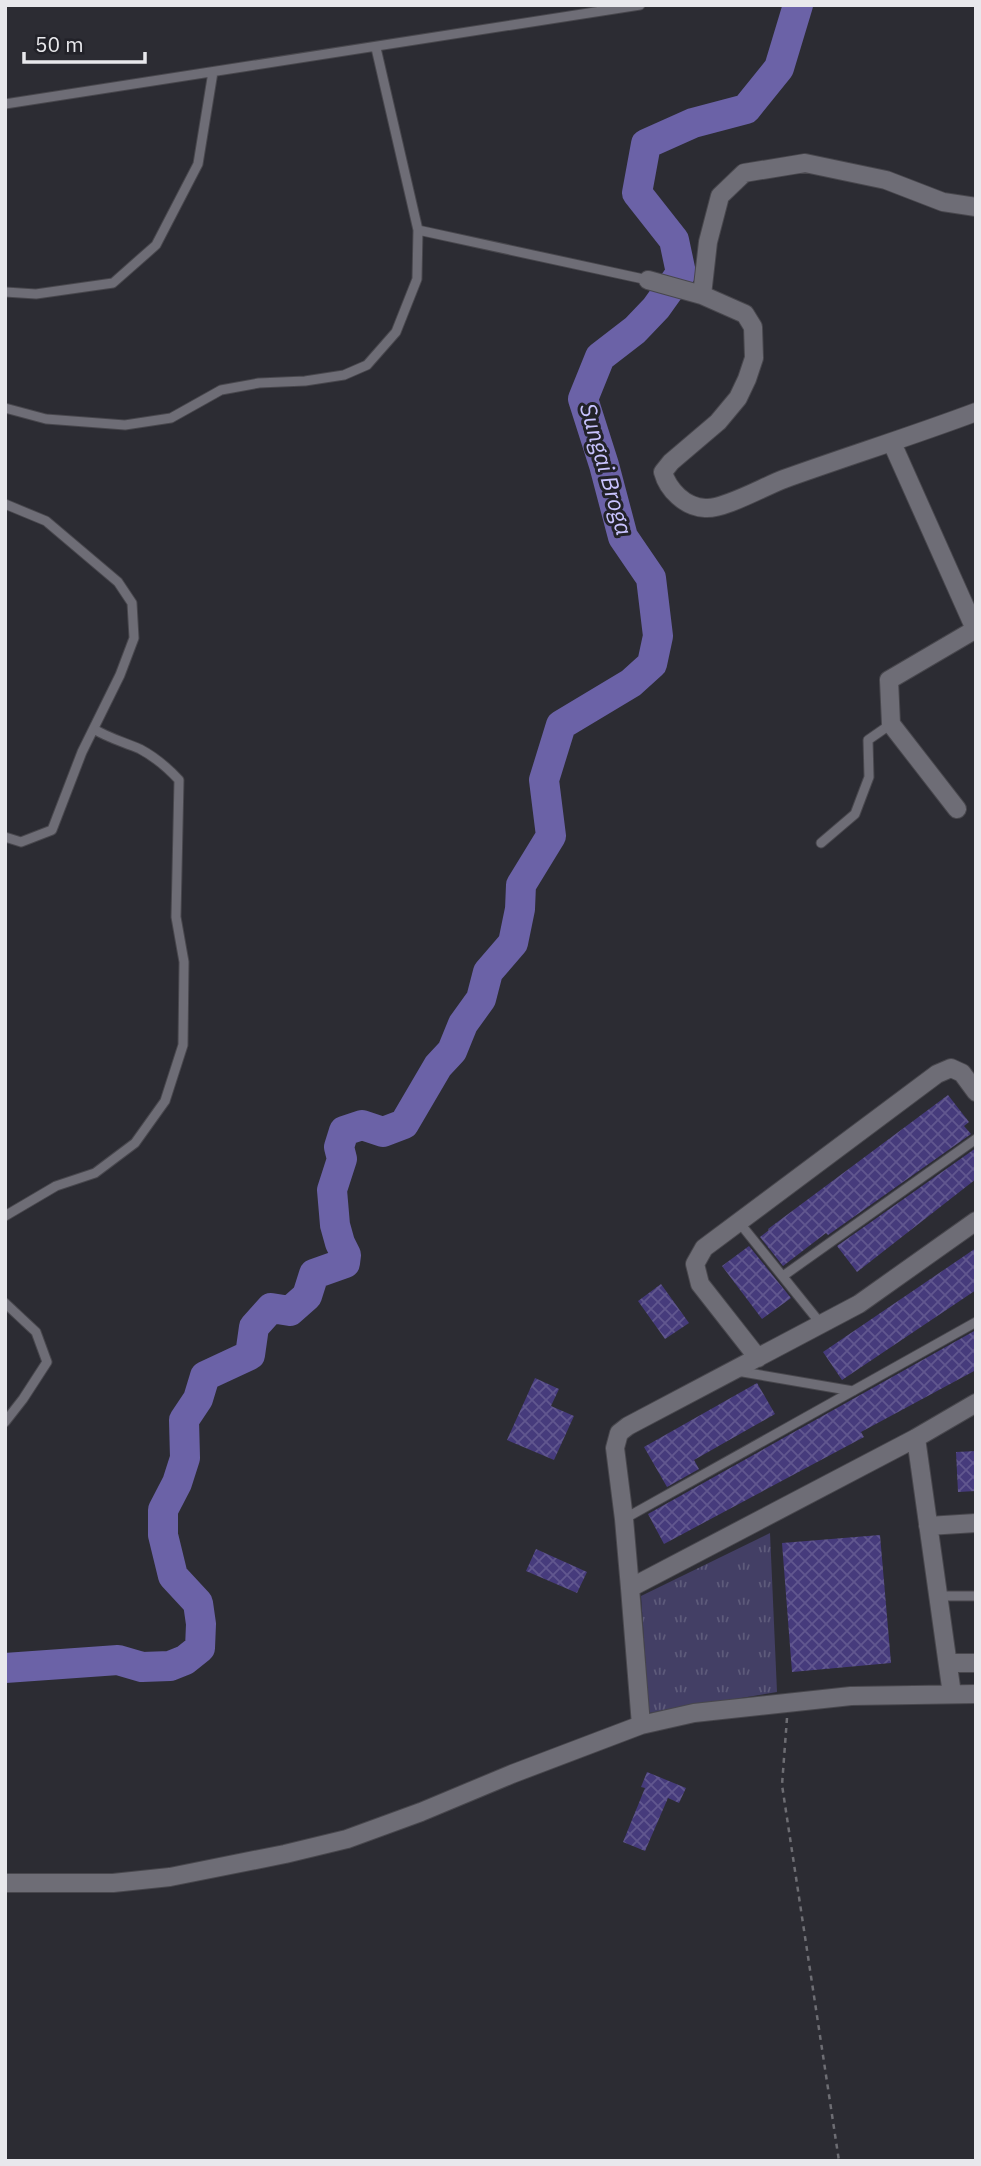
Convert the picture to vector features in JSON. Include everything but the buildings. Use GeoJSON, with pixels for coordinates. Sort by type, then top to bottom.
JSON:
{"type":"FeatureCollection","features":[{"type":"Feature","properties":{"kind":"street"},"geometry":{"type":"LineString","coordinates":[[696,293],[720,196],[744,173],[804,163],[886,180],[943,202],[976,207]]}},
{"type":"Feature","properties":{"kind":"street"},"geometry":{"type":"LineString","coordinates":[[648,280],[696,293],[745,314],[753,327],[754,358],[738,398],[718,422],[663,472],[666,484],[686,503],[705,509],[719,506],[782,480],[976,412]]}},
{"type":"Feature","properties":{"kind":"street"},"geometry":{"type":"LineString","coordinates":[[892,443],[976,629],[889,680],[891,724],[957,809]]}},
{"type":"Feature","properties":{"kind":"street"},"geometry":{"type":"LineString","coordinates":[[758,1358],[699,1284],[695,1264],[704,1248],[937,1074],[951,1068],[962,1073],[976,1092]]}},
{"type":"Feature","properties":{"kind":"street"},"geometry":{"type":"LineString","coordinates":[[642,1725],[615,1448],[619,1433],[859,1304],[976,1221]]}},
{"type":"Feature","properties":{"kind":"street"},"geometry":{"type":"LineString","coordinates":[[630,1588],[915,1438],[976,1403]]}},
{"type":"Feature","properties":{"kind":"street"},"geometry":{"type":"LineString","coordinates":[[915,1438],[952,1694]]}},
{"type":"Feature","properties":{"kind":"street"},"geometry":{"type":"LineString","coordinates":[[928,1526],[976,1523]]}},
{"type":"Feature","properties":{"kind":"street"},"geometry":{"type":"LineString","coordinates":[[948,1663],[976,1663]]}},
{"type":"Feature","properties":{"kind":"street"},"geometry":{"type":"LineString","coordinates":[[5,1883],[113,1883],[170,1877],[347,1839],[642,1725],[694,1713],[851,1696],[976,1693]]}},
{"type":"Feature","properties":{"kind":"lane"},"geometry":{"type":"LineString","coordinates":[[5,104],[640,5]]}},
{"type":"Feature","properties":{"kind":"lane"},"geometry":{"type":"LineString","coordinates":[[5,408],[46,419],[125,425],[171,418],[221,390],[259,383],[305,381],[344,375],[367,365],[396,332],[417,279],[418,230],[376,48]]}},
{"type":"Feature","properties":{"kind":"lane"},"geometry":{"type":"LineString","coordinates":[[5,292],[36,294],[113,283],[156,245],[198,164],[213,72]]}},
{"type":"Feature","properties":{"kind":"lane"},"geometry":{"type":"LineString","coordinates":[[418,230],[648,280]]}},
{"type":"Feature","properties":{"kind":"lane"},"geometry":{"type":"LineString","coordinates":[[5,504],[46,521],[118,582],[132,603],[134,638],[120,675],[82,752],[52,830],[21,842],[5,837]]}},
{"type":"Feature","properties":{"kind":"lane"},"geometry":{"type":"LineString","coordinates":[[821,843],[855,814],[869,777],[868,740],[891,724]]}},
{"type":"Feature","properties":{"kind":"lane"},"geometry":{"type":"LineString","coordinates":[[5,1216],[56,1186],[95,1173],[135,1143],[165,1101],[183,1045],[184,962],[176,916],[179,780],[162,762],[94,729]]}},
{"type":"Feature","properties":{"kind":"lane"},"geometry":{"type":"LineString","coordinates":[[783,1276],[976,1139]]}},
{"type":"Feature","properties":{"kind":"lane"},"geometry":{"type":"LineString","coordinates":[[738,1221],[821,1324]]}},
{"type":"Feature","properties":{"kind":"lane"},"geometry":{"type":"LineString","coordinates":[[5,1303],[36,1332],[47,1362],[5,1422]]}},
{"type":"Feature","properties":{"kind":"lane"},"geometry":{"type":"LineString","coordinates":[[624,1519],[976,1322]]}},
{"type":"Feature","properties":{"kind":"lane"},"geometry":{"type":"LineString","coordinates":[[735,1371],[853,1391]]}},
{"type":"Feature","properties":{"kind":"lane"},"geometry":{"type":"LineString","coordinates":[[938,1596],[976,1596]]}},
{"type":"Feature","properties":{"kind":"path"},"geometry":{"type":"LineString","coordinates":[[788,1701],[782,1785],[839,2161]]}},
{"type":"Feature","properties":{"kind":"green space"},"geometry":{"type":"Polygon","coordinates":[[[770,1533],[777,1692],[649,1713],[641,1596],[770,1533]]]}},
{"type":"Feature","properties":{"kind":"waterway","name":"Sungai Broga"},"geometry":{"type":"LineString","coordinates":[[5,1668],[118,1660],[142,1667],[170,1666],[185,1660],[200,1648],[198,1603],[173,1576],[163,1535],[163,1510],[177,1483],[185,1458],[184,1420],[198,1399],[205,1376],[250,1355],[254,1327],[271,1308],[290,1311],[307,1296],[314,1274],[345,1263],[346,1255],[335,1225],[332,1190],[342,1159],[339,1147],[344,1131],[362,1125],[383,1132],[404,1124],[438,1066],[452,1051],[463,1024],[481,999],[488,972],[513,943],[520,909],[521,885],[551,836],[544,780],[561,725],[631,683],[652,664],[658,636],[651,578],[623,537],[583,399],[600,357],[635,330],[656,308],[681,273],[674,240],[637,193],[646,144],[693,123],[746,109],[779,68],[798,5]]}}]}
